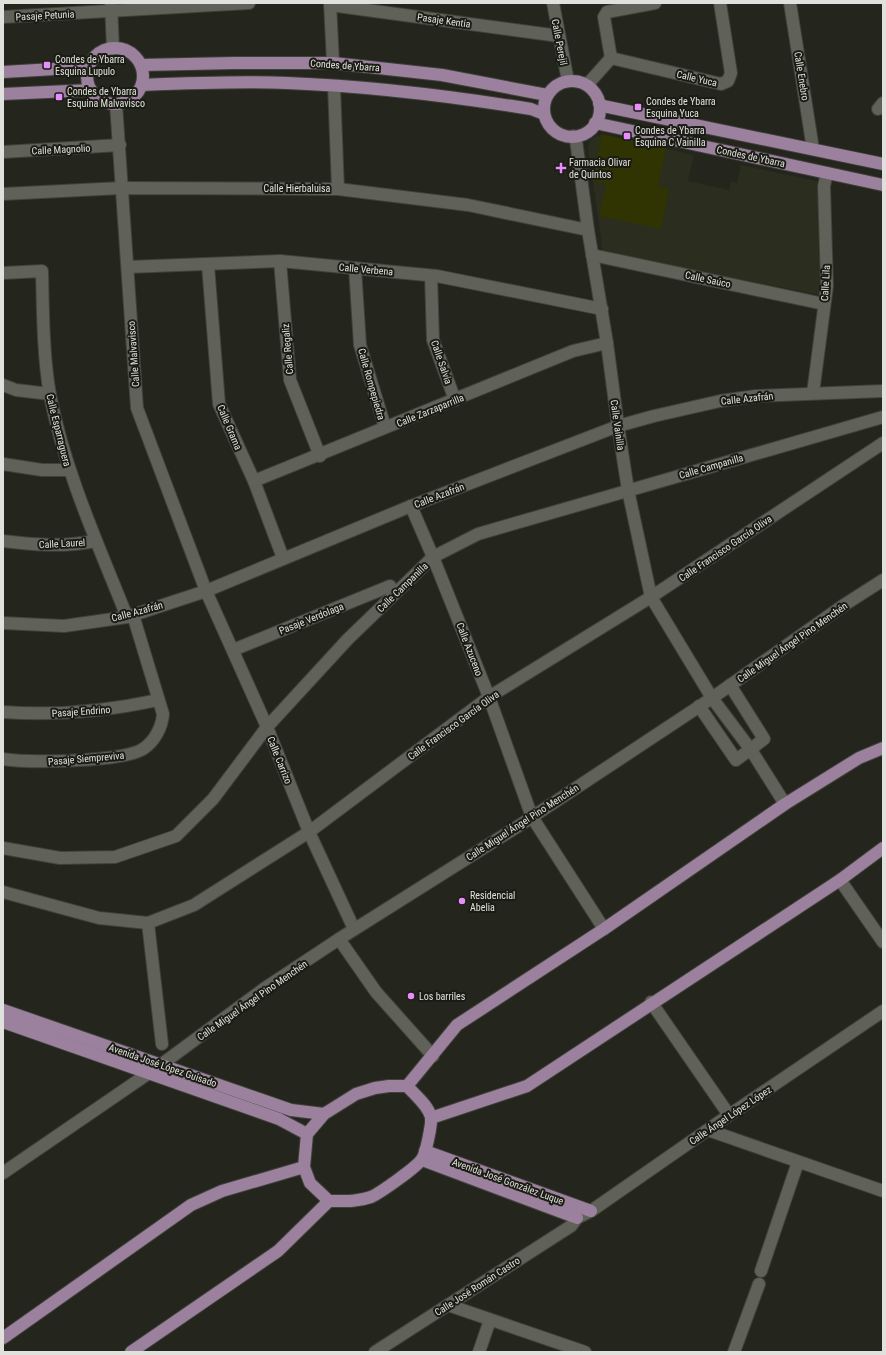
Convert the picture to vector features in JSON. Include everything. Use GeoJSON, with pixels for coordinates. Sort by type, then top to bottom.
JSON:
{"type":"FeatureCollection","features":[{"type":"Feature","properties":{"kind":"main road"},"geometry":{"type":"LineString","coordinates":[[113,49],[122,49],[130,53],[141,65],[143,78],[142,85],[133,98],[116,104],[103,101],[91,90],[87,75],[89,68],[98,54],[113,49]]}},
{"type":"Feature","properties":{"kind":"main road","name":"Condes de Ybarra"},"geometry":{"type":"LineString","coordinates":[[141,65],[234,62],[333,63],[442,75],[547,95]]}},
{"type":"Feature","properties":{"kind":"main road"},"geometry":{"type":"LineString","coordinates":[[3,72],[89,68]]}},
{"type":"Feature","properties":{"kind":"main road"},"geometry":{"type":"LineString","coordinates":[[568,81],[574,81],[587,85],[596,96],[599,103],[598,117],[595,123],[586,132],[573,136],[557,133],[547,121],[544,114],[547,95],[552,88],[568,81]]}},
{"type":"Feature","properties":{"kind":"main road"},"geometry":{"type":"LineString","coordinates":[[142,85],[234,82],[334,86],[440,95],[531,109],[544,114]]}},
{"type":"Feature","properties":{"kind":"main road"},"geometry":{"type":"LineString","coordinates":[[3,94],[91,90]]}},
{"type":"Feature","properties":{"kind":"main road","name":"Condes de Ybarra"},"geometry":{"type":"LineString","coordinates":[[599,103],[603,106],[883,164]]}},
{"type":"Feature","properties":{"kind":"main road","name":"Condes de Ybarra"},"geometry":{"type":"LineString","coordinates":[[595,123],[883,184]]}},
{"type":"Feature","properties":{"kind":"main road"},"geometry":{"type":"LineString","coordinates":[[407,1086],[424,1105],[431,1118],[424,1156],[388,1186],[371,1197],[354,1201],[329,1201],[310,1183],[304,1166],[307,1134],[324,1114],[356,1094],[375,1088],[407,1086],[457,1025],[604,929],[786,804],[859,758],[883,748]]}},
{"type":"Feature","properties":{"kind":"main road"},"geometry":{"type":"LineString","coordinates":[[431,1118],[527,1086],[651,1002],[840,880],[883,848]]}},
{"type":"Feature","properties":{"kind":"main road","name":"Avenida José López Guisado"},"geometry":{"type":"LineString","coordinates":[[3,1010],[291,1110],[324,1114]]}},
{"type":"Feature","properties":{"kind":"main road","name":"Avenida José López Guisado"},"geometry":{"type":"LineString","coordinates":[[3,1022],[279,1118],[307,1134]]}},
{"type":"Feature","properties":{"kind":"main road","name":"Avenida José González Luque"},"geometry":{"type":"LineString","coordinates":[[424,1156],[592,1211]]}},
{"type":"Feature","properties":{"kind":"main road","name":"Avenida José González Luque"},"geometry":{"type":"LineString","coordinates":[[424,1156],[577,1218]]}},
{"type":"Feature","properties":{"kind":"main road"},"geometry":{"type":"LineString","coordinates":[[3,1338],[191,1205],[222,1191],[304,1166]]}},
{"type":"Feature","properties":{"kind":"main road"},"geometry":{"type":"LineString","coordinates":[[131,1352],[278,1252],[329,1201]]}},
{"type":"Feature","properties":{"kind":"street","name":"Pasaje Petunia"},"geometry":{"type":"LineString","coordinates":[[3,17],[111,7],[249,3]]}},
{"type":"Feature","properties":{"kind":"street","name":"Calle Perejil"},"geometry":{"type":"LineString","coordinates":[[554,3],[558,36],[568,81]]}},
{"type":"Feature","properties":{"kind":"street"},"geometry":{"type":"LineString","coordinates":[[587,85],[611,58],[604,16],[607,12],[655,3]]}},
{"type":"Feature","properties":{"kind":"street","name":"Calle Yuca"},"geometry":{"type":"LineString","coordinates":[[611,58],[721,84],[728,80],[731,73],[720,3]]}},
{"type":"Feature","properties":{"kind":"street","name":"Calle Enebro"},"geometry":{"type":"LineString","coordinates":[[790,3],[813,149]]}},
{"type":"Feature","properties":{"kind":"street"},"geometry":{"type":"LineString","coordinates":[[330,4],[333,63]]}},
{"type":"Feature","properties":{"kind":"street","name":"Pasaje Kentia"},"geometry":{"type":"LineString","coordinates":[[330,4],[558,36]]}},
{"type":"Feature","properties":{"kind":"street"},"geometry":{"type":"LineString","coordinates":[[111,7],[113,49]]}},
{"type":"Feature","properties":{"kind":"street"},"geometry":{"type":"LineString","coordinates":[[334,86],[338,189]]}},
{"type":"Feature","properties":{"kind":"street","name":"Calle Malvavisco"},"geometry":{"type":"LineString","coordinates":[[116,104],[137,408],[206,591]]}},
{"type":"Feature","properties":{"kind":"street","name":"Calle Vainilla"},"geometry":{"type":"LineString","coordinates":[[573,136],[576,140],[588,230],[602,309],[628,490],[651,597],[712,698],[751,750],[786,804]]}},
{"type":"Feature","properties":{"kind":"street","name":"Calle Magnolio"},"geometry":{"type":"LineString","coordinates":[[3,152],[120,145]]}},
{"type":"Feature","properties":{"kind":"street","name":"Calle Lila"},"geometry":{"type":"LineString","coordinates":[[813,393],[827,286],[824,186],[827,173]]}},
{"type":"Feature","properties":{"kind":"street","name":"Calle Hierbaluisa"},"geometry":{"type":"LineString","coordinates":[[3,194],[121,188],[338,189],[468,205],[588,230]]}},
{"type":"Feature","properties":{"kind":"street","name":"Calle Saúco"},"geometry":{"type":"LineString","coordinates":[[592,254],[824,304]]}},
{"type":"Feature","properties":{"kind":"street","name":"Calle Verbena"},"geometry":{"type":"LineString","coordinates":[[128,267],[280,261],[431,276],[602,309]]}},
{"type":"Feature","properties":{"kind":"street","name":"Calle Regaliz"},"geometry":{"type":"LineString","coordinates":[[280,261],[290,380],[320,456]]}},
{"type":"Feature","properties":{"kind":"street","name":"Calle Grama"},"geometry":{"type":"LineString","coordinates":[[208,264],[219,404],[254,481],[283,558]]}},
{"type":"Feature","properties":{"kind":"street","name":"Calle Rompepiedra"},"geometry":{"type":"LineString","coordinates":[[355,268],[360,345],[385,428]]}},
{"type":"Feature","properties":{"kind":"street","name":"Calle Esparraguera"},"geometry":{"type":"LineString","coordinates":[[3,273],[42,271],[45,350],[50,394],[69,470],[96,541],[130,616]]}},
{"type":"Feature","properties":{"kind":"street","name":"Calle Salvia"},"geometry":{"type":"LineString","coordinates":[[431,276],[433,340],[455,400]]}},
{"type":"Feature","properties":{"kind":"street","name":"Calle Zarzaparrilla"},"geometry":{"type":"LineString","coordinates":[[254,481],[320,456],[573,352],[607,343]]}},
{"type":"Feature","properties":{"kind":"street"},"geometry":{"type":"LineString","coordinates":[[3,385],[16,390],[50,394]]}},
{"type":"Feature","properties":{"kind":"street","name":"Calle Azafrán"},"geometry":{"type":"LineString","coordinates":[[3,623],[64,626],[130,616],[206,591],[411,506],[618,426],[720,400],[756,396],[883,391]]}},
{"type":"Feature","properties":{"kind":"street","name":"Calle Campanilla"},"geometry":{"type":"LineString","coordinates":[[3,848],[60,858],[115,857],[176,836],[213,800],[267,727],[348,639],[434,557],[478,534],[883,417]]}},
{"type":"Feature","properties":{"kind":"street","name":"Calle Francisco García Oliva"},"geometry":{"type":"LineString","coordinates":[[3,892],[99,918],[148,923],[194,905],[309,832],[489,697],[651,597],[883,443]]}},
{"type":"Feature","properties":{"kind":"street"},"geometry":{"type":"LineString","coordinates":[[3,464],[42,470],[69,470]]}},
{"type":"Feature","properties":{"kind":"street","name":"Calle Azuceno"},"geometry":{"type":"LineString","coordinates":[[411,506],[434,557],[489,697],[532,817],[604,929]]}},
{"type":"Feature","properties":{"kind":"street","name":"Calle Laurel"},"geometry":{"type":"LineString","coordinates":[[3,541],[40,546],[75,545],[96,541]]}},
{"type":"Feature","properties":{"kind":"street","name":"Calle Miguel Ángel Pino Menchén"},"geometry":{"type":"LineString","coordinates":[[162,1064],[265,988],[339,939],[532,817],[712,698],[844,605],[883,580]]}},
{"type":"Feature","properties":{"kind":"street","name":"Pasaje Verdolaga"},"geometry":{"type":"LineString","coordinates":[[233,650],[390,586]]}},
{"type":"Feature","properties":{"kind":"street","name":"Calle Carrizo"},"geometry":{"type":"LineString","coordinates":[[206,591],[267,727],[309,832],[354,930]]}},
{"type":"Feature","properties":{"kind":"street","name":"Pasaje Siempreviva"},"geometry":{"type":"LineString","coordinates":[[3,759],[47,762],[126,756],[143,749],[157,734],[162,725],[163,714],[130,616]]}},
{"type":"Feature","properties":{"kind":"street"},"geometry":{"type":"LineString","coordinates":[[699,706],[736,760],[751,750],[764,739],[730,685]]}},
{"type":"Feature","properties":{"kind":"street","name":"Pasaje Endrino"},"geometry":{"type":"LineString","coordinates":[[3,712],[69,713],[108,709],[158,700]]}},
{"type":"Feature","properties":{"kind":"street"},"geometry":{"type":"LineString","coordinates":[[840,880],[883,942]]}},
{"type":"Feature","properties":{"kind":"street"},"geometry":{"type":"LineString","coordinates":[[148,923],[162,1044]]}},
{"type":"Feature","properties":{"kind":"street"},"geometry":{"type":"LineString","coordinates":[[339,939],[376,992],[433,1056]]}},
{"type":"Feature","properties":{"kind":"street"},"geometry":{"type":"LineString","coordinates":[[651,1002],[729,1115]]}},
{"type":"Feature","properties":{"kind":"street","name":"Calle Ángel López López"},"geometry":{"type":"LineString","coordinates":[[577,1218],[592,1211],[729,1115],[883,1011]]}},
{"type":"Feature","properties":{"kind":"street"},"geometry":{"type":"LineString","coordinates":[[3,1173],[149,1073]]}},
{"type":"Feature","properties":{"kind":"street"},"geometry":{"type":"LineString","coordinates":[[708,1130],[883,1192]]}},
{"type":"Feature","properties":{"kind":"street"},"geometry":{"type":"LineString","coordinates":[[762,1271],[798,1162]]}},
{"type":"Feature","properties":{"kind":"street","name":"Calle José Román Castro"},"geometry":{"type":"LineString","coordinates":[[375,1352],[570,1226],[577,1218]]}},
{"type":"Feature","properties":{"kind":"street"},"geometry":{"type":"LineString","coordinates":[[734,1352],[760,1284]]}},
{"type":"Feature","properties":{"kind":"street"},"geometry":{"type":"LineString","coordinates":[[448,1305],[585,1352]]}},
{"type":"Feature","properties":{"kind":"street"},"geometry":{"type":"LineString","coordinates":[[479,1352],[490,1320]]}},
{"type":"Feature","properties":{"kind":"shaded area"},"geometry":{"type":"Polygon","coordinates":[[[602,134],[694,155],[688,181],[729,190],[731,182],[737,183],[741,165],[817,181],[820,295],[603,252],[588,147],[589,142],[593,138],[602,134]]]}},
{"type":"Feature","properties":{"kind":"green space"},"geometry":{"type":"Polygon","coordinates":[[[602,134],[666,148],[658,186],[669,189],[661,229],[599,216],[606,184],[592,181],[602,134]]]}},
{"type":"Feature","properties":{"kind":"place","name":"Condes de Ybarra Esquina Lupulo"},"geometry":{"type":"Point","coordinates":[47,65]}},
{"type":"Feature","properties":{"kind":"place","name":"Condes de Ybarra Esquina Malvavisco"},"geometry":{"type":"Point","coordinates":[59,97]}},
{"type":"Feature","properties":{"kind":"place","name":"Condes de Ybarra Esquina Yuca"},"geometry":{"type":"Point","coordinates":[638,107]}},
{"type":"Feature","properties":{"kind":"place","name":"Condes de Ybarra Esquina C Vainilla"},"geometry":{"type":"Point","coordinates":[627,136]}},
{"type":"Feature","properties":{"kind":"place","name":"Farmacia Olivar de Quintos"},"geometry":{"type":"Point","coordinates":[561,168]}},
{"type":"Feature","properties":{"kind":"place","name":"Residencial Abelia"},"geometry":{"type":"Point","coordinates":[462,901]}},
{"type":"Feature","properties":{"kind":"place","name":"Los barriles"},"geometry":{"type":"Point","coordinates":[411,996]}}]}
